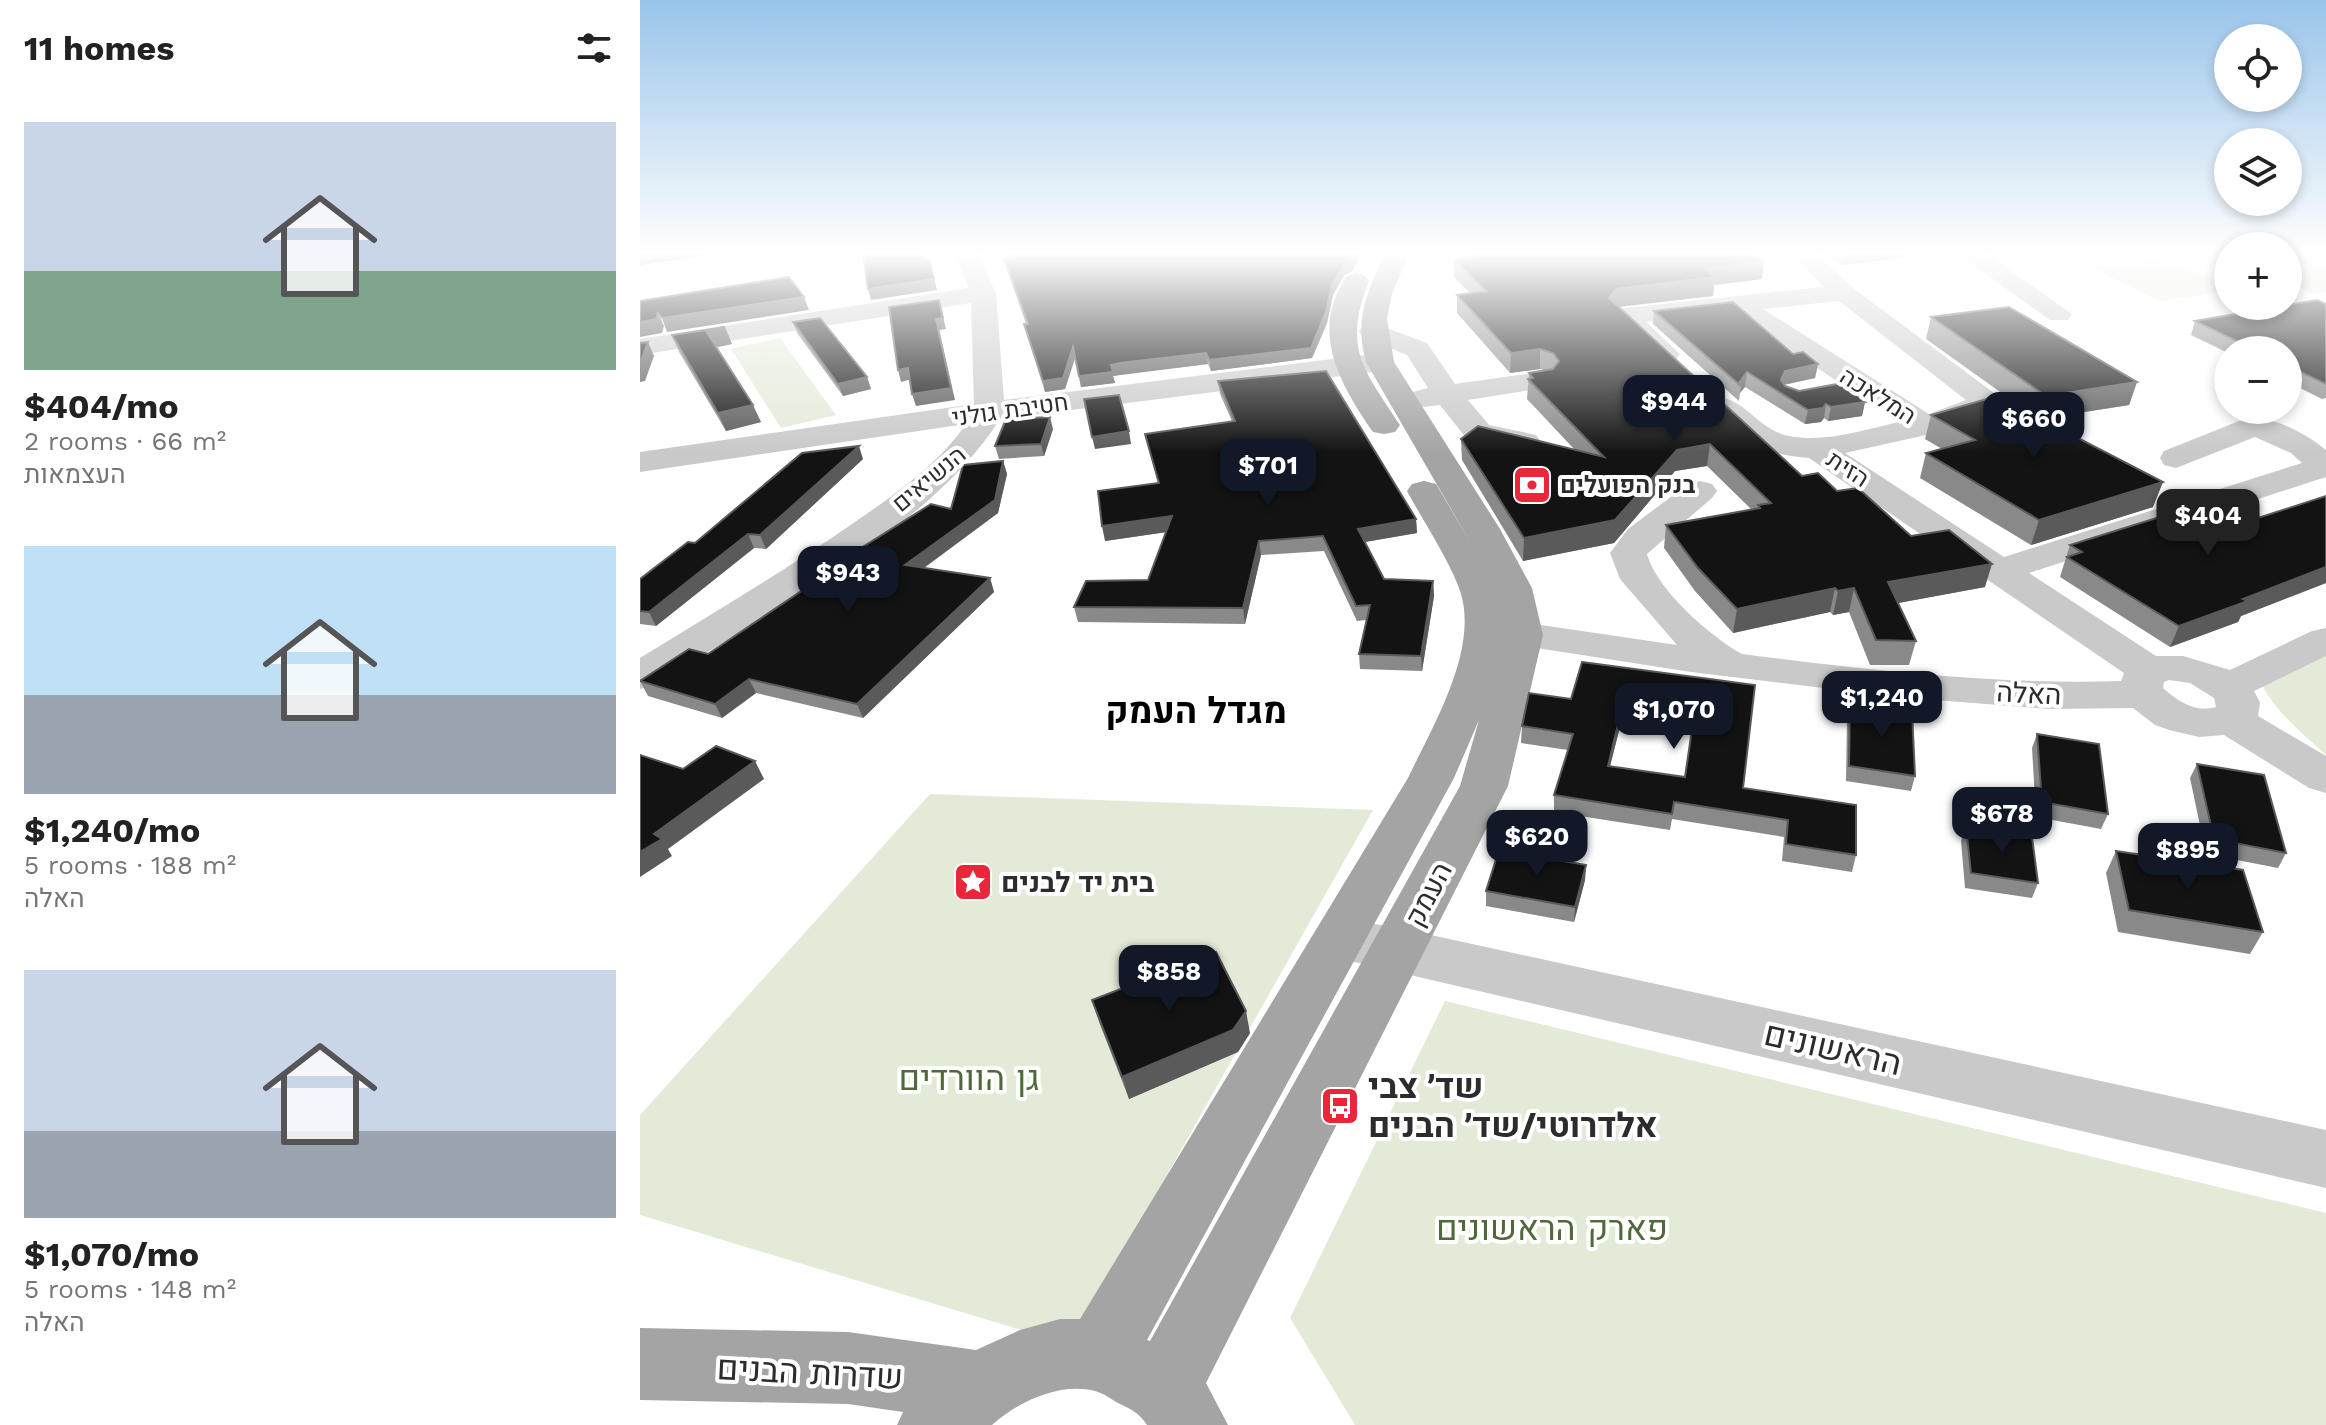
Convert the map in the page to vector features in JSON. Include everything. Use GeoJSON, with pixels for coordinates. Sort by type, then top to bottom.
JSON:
{"type":"FeatureCollection","features":[{"type":"Feature","properties":{"kind":"main road","name":"העמק"},"geometry":{"type":"LineString","coordinates":[[1178,1406],[1399,949],[1484,786],[1504,632],[1513,588],[1482,529],[1387,377],[1342,351],[1344,320]]}},
{"type":"Feature","properties":{"kind":"main road"},"geometry":{"type":"LineString","coordinates":[[1377,320],[1387,377]]}},
{"type":"Feature","properties":{"kind":"main road","name":"העמק"},"geometry":{"type":"LineString","coordinates":[[1099,1355],[1431,778],[1471,688],[1504,632]]}},
{"type":"Feature","properties":{"kind":"main road"},"geometry":{"type":"LineString","coordinates":[[957,1406],[1033,1362],[1060,1355],[1099,1355],[1178,1406]]}},
{"type":"Feature","properties":{"kind":"main road","name":"שדרות הבנים"},"geometry":{"type":"LineString","coordinates":[[640,1364],[848,1368],[957,1406]]}},
{"type":"Feature","properties":{"kind":"street"},"geometry":{"type":"LineString","coordinates":[[640,347],[748,320]]}},
{"type":"Feature","properties":{"kind":"street"},"geometry":{"type":"LineString","coordinates":[[975,320],[990,411]]}},
{"type":"Feature","properties":{"kind":"street","name":"הזית"},"geometry":{"type":"LineString","coordinates":[[1629,320],[1757,438],[1782,447],[1817,449],[2001,570],[2147,683],[2152,703],[2177,717],[2207,723],[2230,703]]}},
{"type":"Feature","properties":{"kind":"street","name":"המלאכה"},"geometry":{"type":"LineString","coordinates":[[1762,320],[1926,426]]}},
{"type":"Feature","properties":{"kind":"street"},"geometry":{"type":"LineString","coordinates":[[1880,320],[1987,402],[1926,426]]}},
{"type":"Feature","properties":{"kind":"street"},"geometry":{"type":"LineString","coordinates":[[1776,360],[1816,356]]}},
{"type":"Feature","properties":{"kind":"street","name":"חטיבת גולני"},"geometry":{"type":"LineString","coordinates":[[640,462],[990,411],[1387,377],[1540,381]]}},
{"type":"Feature","properties":{"kind":"street"},"geometry":{"type":"LineString","coordinates":[[1387,377],[1478,432],[1525,442]]}},
{"type":"Feature","properties":{"kind":"street"},"geometry":{"type":"LineString","coordinates":[[1811,391],[1857,383]]}},
{"type":"Feature","properties":{"kind":"street","name":"הנשיאים"},"geometry":{"type":"LineString","coordinates":[[640,676],[858,537],[938,475],[974,441],[990,411]]}},
{"type":"Feature","properties":{"kind":"street","name":"המלאכה"},"geometry":{"type":"LineString","coordinates":[[1817,449],[1926,426]]}},
{"type":"Feature","properties":{"kind":"street"},"geometry":{"type":"LineString","coordinates":[[2001,570],[2325,466],[2302,446],[2255,426],[2176,458]]}},
{"type":"Feature","properties":{"kind":"street"},"geometry":{"type":"LineString","coordinates":[[1700,491],[1641,537],[1628,553],[1633,571],[1703,649],[1736,667]]}},
{"type":"Feature","properties":{"kind":"street","name":"האלה"},"geometry":{"type":"LineString","coordinates":[[1504,632],[1736,667],[2037,695],[2147,683]]}},
{"type":"Feature","properties":{"kind":"street"},"geometry":{"type":"LineString","coordinates":[[2326,640],[2307,658],[2230,703],[2326,777]]}},
{"type":"Feature","properties":{"kind":"street","name":"הראשונים"},"geometry":{"type":"LineString","coordinates":[[1339,939],[1399,949],[2326,1159]]}},
{"type":"Feature","properties":{"kind":"green space"},"geometry":{"type":"Polygon","coordinates":[[[780,338],[836,415],[781,428],[731,349],[780,338]]]}},
{"type":"Feature","properties":{"kind":"green space"},"geometry":{"type":"Polygon","coordinates":[[[2326,651],[2326,755],[2281,712],[2260,681],[2326,651]]]}},
{"type":"Feature","properties":{"kind":"green space","name":"גן הוורדים"},"geometry":{"type":"Polygon","coordinates":[[[930,794],[1373,810],[1071,1345],[640,1215],[640,1115],[930,794]]]}},
{"type":"Feature","properties":{"kind":"green space","name":"פארק הראשונים"},"geometry":{"type":"Polygon","coordinates":[[[1445,1001],[2326,1213],[2326,1425],[1355,1425],[1290,1318],[1445,1001]]]}},
{"type":"Feature","properties":{"kind":"building"},"geometry":{"type":"Polygon","coordinates":[[[822,320],[867,377],[838,384],[793,322],[822,320]]]}},
{"type":"Feature","properties":{"kind":"building"},"geometry":{"type":"Polygon","coordinates":[[[891,320],[936,320],[951,388],[912,394],[908,368],[898,370],[891,320]]]}},
{"type":"Feature","properties":{"kind":"building"},"geometry":{"type":"Polygon","coordinates":[[[1027,320],[1322,320],[1311,348],[1209,360],[1206,353],[1120,363],[1111,365],[1113,372],[1079,376],[1073,347],[1063,378],[1043,381],[1024,324],[1028,324],[1027,320]]]}},
{"type":"Feature","properties":{"kind":"building"},"geometry":{"type":"Polygon","coordinates":[[[1481,320],[1633,320],[1802,476],[1818,473],[1837,491],[1858,488],[1911,536],[1949,530],[1992,564],[1888,582],[1916,641],[1876,640],[1854,588],[1838,591],[1835,588],[1737,609],[1698,568],[1666,525],[1760,508],[1758,505],[1771,503],[1710,444],[1677,450],[1615,520],[1524,538],[1461,439],[1478,426],[1604,457],[1528,379],[1533,378],[1529,373],[1553,369],[1559,361],[1553,353],[1540,349],[1511,353],[1481,320]]]}},
{"type":"Feature","properties":{"kind":"building"},"geometry":{"type":"Polygon","coordinates":[[[1665,320],[1754,320],[1793,354],[1803,352],[1818,364],[1785,371],[1781,380],[1785,386],[1799,391],[1842,383],[1865,402],[1831,407],[1826,404],[1823,408],[1808,410],[1747,372],[1738,384],[1665,320]]]}},
{"type":"Feature","properties":{"kind":"building"},"geometry":{"type":"Polygon","coordinates":[[[1936,320],[2032,320],[2137,382],[2046,396],[1936,320]]]}},
{"type":"Feature","properties":{"kind":"building"},"geometry":{"type":"Polygon","coordinates":[[[2326,320],[2326,384],[2302,373],[2302,336],[2226,336],[2195,321],[2326,320]]]}},
{"type":"Feature","properties":{"kind":"building"},"geometry":{"type":"Polygon","coordinates":[[[725,327],[706,331],[753,405],[718,413],[672,335],[725,327]]]}},
{"type":"Feature","properties":{"kind":"building"},"geometry":{"type":"Polygon","coordinates":[[[648,342],[640,364],[640,343],[648,342]]]}},
{"type":"Feature","properties":{"kind":"building"},"geometry":{"type":"Polygon","coordinates":[[[1326,371],[1416,519],[1358,529],[1384,579],[1433,581],[1421,656],[1359,654],[1370,605],[1356,606],[1323,536],[1259,541],[1243,608],[1074,607],[1086,581],[1148,580],[1172,516],[1102,526],[1098,491],[1159,483],[1145,434],[1235,421],[1218,381],[1326,371]]]}},
{"type":"Feature","properties":{"kind":"building"},"geometry":{"type":"Polygon","coordinates":[[[1119,395],[1129,431],[1092,437],[1084,399],[1119,395]]]}},
{"type":"Feature","properties":{"kind":"building"},"geometry":{"type":"Polygon","coordinates":[[[1997,396],[2163,482],[2039,520],[1926,453],[1975,440],[1931,415],[1997,396]]]}},
{"type":"Feature","properties":{"kind":"building"},"geometry":{"type":"Polygon","coordinates":[[[1050,417],[1041,444],[995,446],[1006,419],[1050,417]]]}},
{"type":"Feature","properties":{"kind":"building"},"geometry":{"type":"Polygon","coordinates":[[[859,446],[760,535],[748,534],[649,612],[640,611],[640,579],[688,542],[695,543],[802,453],[859,446]]]}},
{"type":"Feature","properties":{"kind":"building"},"geometry":{"type":"Polygon","coordinates":[[[1003,461],[995,500],[905,565],[990,578],[857,704],[749,679],[715,704],[640,681],[689,649],[708,654],[828,573],[823,572],[931,504],[951,509],[963,465],[1003,461]]]}},
{"type":"Feature","properties":{"kind":"building"},"geometry":{"type":"Polygon","coordinates":[[[2326,496],[2326,567],[2243,599],[2248,601],[2179,626],[2067,557],[2082,552],[2070,545],[2195,506],[2206,512],[2230,504],[2258,518],[2326,496]]]}},
{"type":"Feature","properties":{"kind":"building"},"geometry":{"type":"Polygon","coordinates":[[[1582,662],[1755,685],[1743,788],[1856,805],[1856,855],[1786,844],[1788,820],[1674,802],[1672,814],[1554,795],[1573,734],[1522,726],[1529,693],[1571,699],[1582,662]],[[1624,699],[1608,766],[1685,777],[1695,709],[1624,699]]]}},
{"type":"Feature","properties":{"kind":"building"},"geometry":{"type":"Polygon","coordinates":[[[1850,702],[1912,711],[1915,776],[1849,766],[1850,702]]]}},
{"type":"Feature","properties":{"kind":"building"},"geometry":{"type":"Polygon","coordinates":[[[2037,734],[2099,744],[2108,814],[2042,802],[2037,734]]]}},
{"type":"Feature","properties":{"kind":"building"},"geometry":{"type":"Polygon","coordinates":[[[716,746],[755,761],[654,834],[662,839],[640,852],[640,755],[683,769],[716,746]]]}},
{"type":"Feature","properties":{"kind":"building"},"geometry":{"type":"Polygon","coordinates":[[[2197,764],[2264,775],[2286,853],[2214,839],[2197,764]]]}},
{"type":"Feature","properties":{"kind":"building"},"geometry":{"type":"Polygon","coordinates":[[[1966,826],[2032,837],[2038,883],[1971,873],[1966,826]]]}},
{"type":"Feature","properties":{"kind":"building"},"geometry":{"type":"Polygon","coordinates":[[[1499,850],[1586,865],[1575,907],[1486,891],[1499,850]]]}},
{"type":"Feature","properties":{"kind":"building"},"geometry":{"type":"Polygon","coordinates":[[[2116,851],[2243,870],[2263,932],[2129,910],[2116,851]]]}},
{"type":"Feature","properties":{"kind":"building"},"geometry":{"type":"Polygon","coordinates":[[[1216,952],[1246,1011],[1233,1030],[1122,1077],[1092,1000],[1216,952]]]}},
{"type":"Feature","properties":{"kind":"place","name":"בנק הפועלים"},"geometry":{"type":"Point","coordinates":[1532,485]}},
{"type":"Feature","properties":{"kind":"place","name":"בית יד לבנים"},"geometry":{"type":"Point","coordinates":[973,882]}},
{"type":"Feature","properties":{"kind":"place","name":"שד׳ צבי אלדרוטי/שד׳ הבנים"},"geometry":{"type":"Point","coordinates":[1340,1106]}},
{"type":"Feature","properties":{"kind":"district","name":"מגדל העמק"},"geometry":{"type":"Point","coordinates":[1196,710]}}]}
